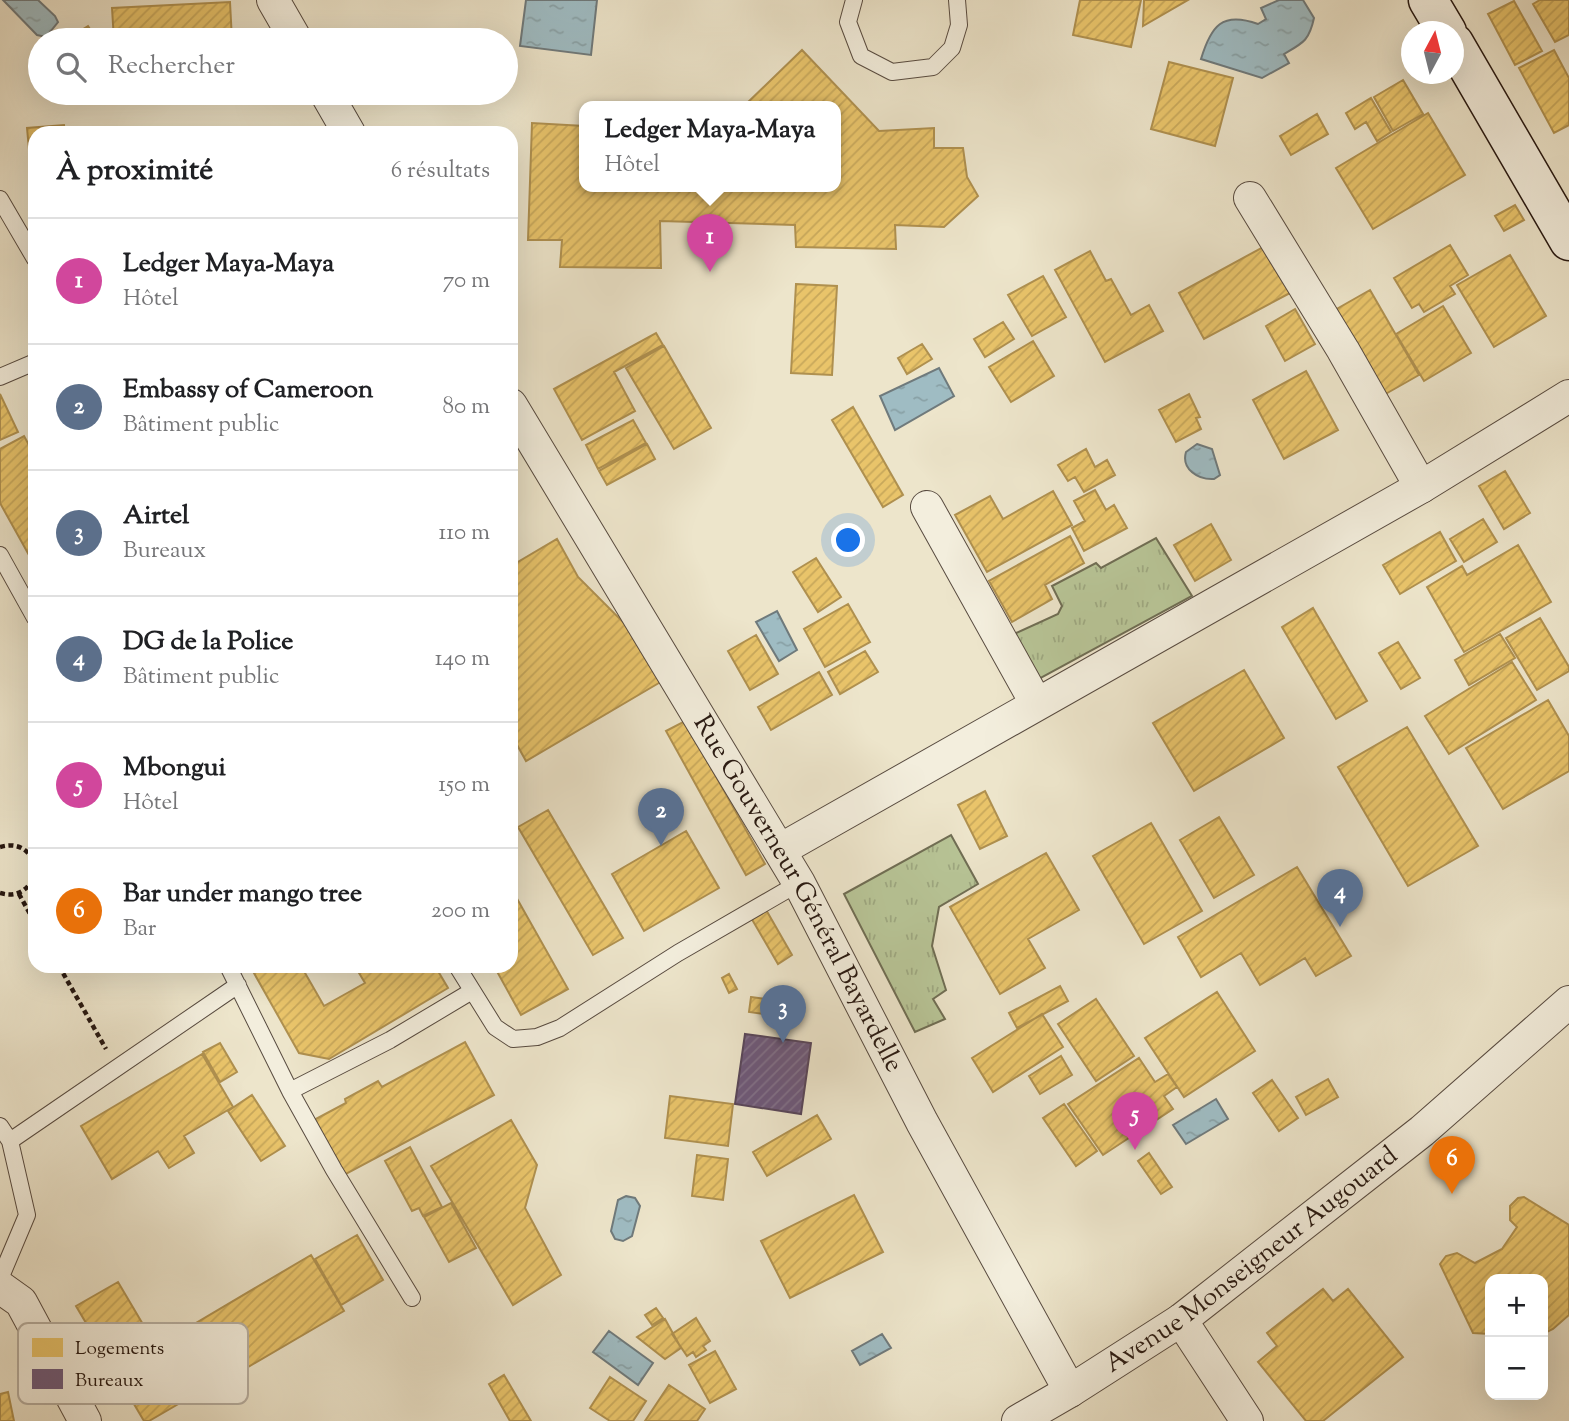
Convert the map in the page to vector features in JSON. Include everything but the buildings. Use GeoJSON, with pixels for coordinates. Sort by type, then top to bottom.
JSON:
{"type":"FeatureCollection","features":[{"type":"Feature","properties":{"kind":"street"},"geometry":{"type":"LineString","coordinates":[[272,0],[289,28]]}},
{"type":"Feature","properties":{"kind":"street"},"geometry":{"type":"LineString","coordinates":[[1428,0],[1440,21]]}},
{"type":"Feature","properties":{"kind":"street"},"geometry":{"type":"LineString","coordinates":[[1464,60],[1569,240]]}},
{"type":"Feature","properties":{"kind":"street"},"geometry":{"type":"LineString","coordinates":[[333,105],[345,126]]}},
{"type":"Feature","properties":{"kind":"street"},"geometry":{"type":"LineString","coordinates":[[1250,198],[1421,486]]}},
{"type":"Feature","properties":{"kind":"street"},"geometry":{"type":"LineString","coordinates":[[780,850],[1421,486],[1569,396]]}},
{"type":"Feature","properties":{"kind":"street","name":"Rue Gouverneur Général Bayardelle"},"geometry":{"type":"LineString","coordinates":[[518,417],[799,883],[922,1122],[1070,1391]]}},
{"type":"Feature","properties":{"kind":"street"},"geometry":{"type":"LineString","coordinates":[[927,506],[1036,703]]}},
{"type":"Feature","properties":{"kind":"street","name":"Avenue Monseigneur Augouard"},"geometry":{"type":"LineString","coordinates":[[1018,1421],[1181,1320],[1422,1131],[1569,1002]]}},
{"type":"Feature","properties":{"kind":"street"},"geometry":{"type":"LineString","coordinates":[[0,1287],[21,1302],[32,1323]]}},
{"type":"Feature","properties":{"kind":"street"},"geometry":{"type":"LineString","coordinates":[[1181,1320],[1247,1421]]}},
{"type":"Feature","properties":{"kind":"street"},"geometry":{"type":"LineString","coordinates":[[76,1404],[85,1421]]}},
{"type":"Feature","properties":{"kind":"lane"},"geometry":{"type":"LineString","coordinates":[[855,0],[848,22],[861,56],[892,72],[933,67],[952,48],[959,25],[957,0]]}},
{"type":"Feature","properties":{"kind":"lane"},"geometry":{"type":"LineString","coordinates":[[0,199],[28,247]]}},
{"type":"Feature","properties":{"kind":"lane"},"geometry":{"type":"LineString","coordinates":[[0,377],[28,365]]}},
{"type":"Feature","properties":{"kind":"lane"},"geometry":{"type":"LineString","coordinates":[[0,555],[28,605]]}},
{"type":"Feature","properties":{"kind":"lane"},"geometry":{"type":"LineString","coordinates":[[461,973],[495,1027],[513,1040],[537,1037],[560,1028],[678,953],[799,883]]}},
{"type":"Feature","properties":{"kind":"lane"},"geometry":{"type":"LineString","coordinates":[[232,973],[290,1091],[334,1170],[412,1298]]}},
{"type":"Feature","properties":{"kind":"lane"},"geometry":{"type":"LineString","coordinates":[[10,1141],[238,985]]}},
{"type":"Feature","properties":{"kind":"lane"},"geometry":{"type":"LineString","coordinates":[[290,1091],[390,1040],[472,991]]}},
{"type":"Feature","properties":{"kind":"lane"},"geometry":{"type":"LineString","coordinates":[[0,1126],[10,1141],[27,1215],[0,1279]]}},
{"type":"Feature","properties":{"kind":"path"},"geometry":{"type":"LineString","coordinates":[[0,847],[13,845],[28,852]]}},
{"type":"Feature","properties":{"kind":"path"},"geometry":{"type":"LineString","coordinates":[[0,893],[19,894],[28,886]]}},
{"type":"Feature","properties":{"kind":"path"},"geometry":{"type":"LineString","coordinates":[[19,894],[28,910]]}},
{"type":"Feature","properties":{"kind":"path"},"geometry":{"type":"LineString","coordinates":[[63,973],[116,1068]]}},
{"type":"Feature","properties":{"kind":"green space"},"geometry":{"type":"Polygon","coordinates":[[[1156,538],[1192,596],[1037,680],[1014,634],[1058,614],[1062,606],[1052,586],[1096,563],[1101,568],[1156,538]]]}},
{"type":"Feature","properties":{"kind":"green space"},"geometry":{"type":"Polygon","coordinates":[[[951,835],[978,884],[939,907],[932,946],[946,990],[933,999],[945,1019],[915,1032],[844,894],[951,835]]]}},
{"type":"Feature","properties":{"kind":"water"},"geometry":{"type":"Polygon","coordinates":[[[3,0],[38,0],[58,22],[53,28],[30,28],[3,0]]]}},
{"type":"Feature","properties":{"kind":"water"},"geometry":{"type":"Polygon","coordinates":[[[526,0],[597,0],[591,55],[520,46],[526,0]]]}},
{"type":"Feature","properties":{"kind":"water"},"geometry":{"type":"Polygon","coordinates":[[[1279,0],[1303,0],[1314,18],[1310,32],[1304,40],[1284,54],[1289,63],[1262,78],[1201,59],[1209,38],[1220,24],[1235,19],[1258,24],[1266,19],[1261,8],[1279,0]]]}},
{"type":"Feature","properties":{"kind":"water"},"geometry":{"type":"Polygon","coordinates":[[[939,368],[954,396],[895,430],[880,396],[939,368]]]}},
{"type":"Feature","properties":{"kind":"water"},"geometry":{"type":"Polygon","coordinates":[[[1197,444],[1212,449],[1220,475],[1214,479],[1202,478],[1186,464],[1186,452],[1197,444]]]}},
{"type":"Feature","properties":{"kind":"water"},"geometry":{"type":"Polygon","coordinates":[[[777,611],[797,650],[779,661],[756,622],[777,611]]]}},
{"type":"Feature","properties":{"kind":"water"},"geometry":{"type":"Polygon","coordinates":[[[1216,1099],[1228,1119],[1186,1144],[1173,1125],[1216,1099]]]}},
{"type":"Feature","properties":{"kind":"water"},"geometry":{"type":"Polygon","coordinates":[[[626,1196],[635,1198],[640,1206],[632,1236],[623,1241],[615,1239],[611,1231],[618,1200],[626,1196]]]}},
{"type":"Feature","properties":{"kind":"water"},"geometry":{"type":"Polygon","coordinates":[[[609,1331],[653,1363],[638,1385],[593,1352],[609,1331]]]}},
{"type":"Feature","properties":{"kind":"water"},"geometry":{"type":"Polygon","coordinates":[[[882,1334],[891,1348],[860,1365],[852,1351],[882,1334]]]}},
{"type":"Feature","properties":{"kind":"place","name":"Ledger Maya-Maya"},"geometry":{"type":"Point","coordinates":[710,272]}},
{"type":"Feature","properties":{"kind":"place","name":"Embassy of Cameroon"},"geometry":{"type":"Point","coordinates":[661,846]}},
{"type":"Feature","properties":{"kind":"place","name":"DG de la Police"},"geometry":{"type":"Point","coordinates":[1340,927]}},
{"type":"Feature","properties":{"kind":"place","name":"Airtel"},"geometry":{"type":"Point","coordinates":[783,1043]}},
{"type":"Feature","properties":{"kind":"place","name":"Mbongui"},"geometry":{"type":"Point","coordinates":[1135,1150]}},
{"type":"Feature","properties":{"kind":"place","name":"Bar under mango tree"},"geometry":{"type":"Point","coordinates":[1452,1194]}}]}
